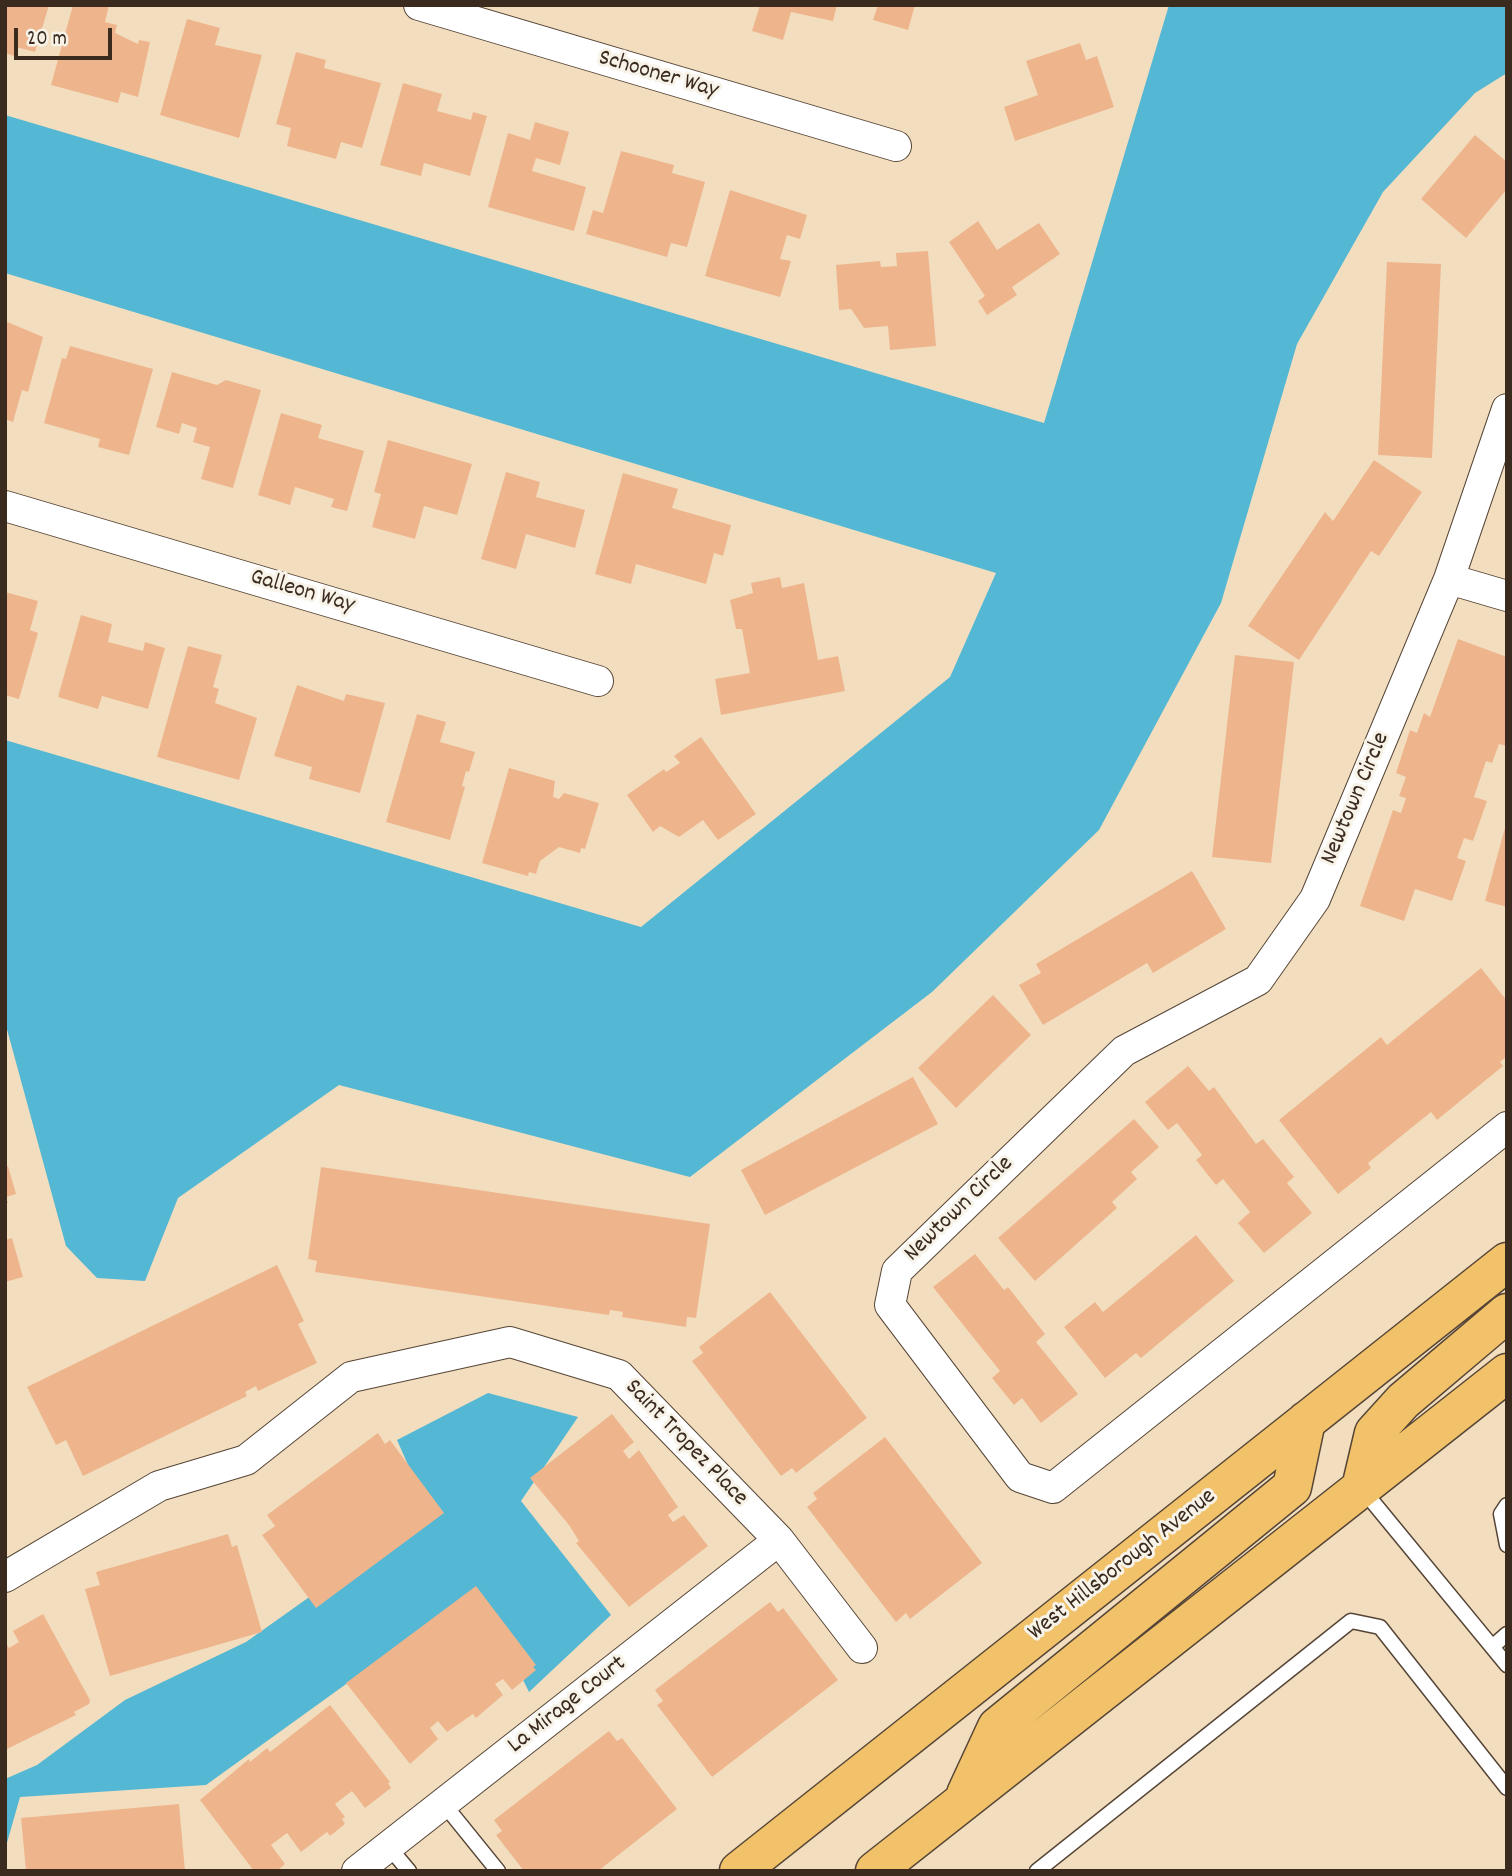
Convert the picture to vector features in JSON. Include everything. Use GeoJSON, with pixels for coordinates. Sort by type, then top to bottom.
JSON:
{"type":"FeatureCollection","features":[{"type":"Feature","properties":{"kind":"main road","name":"West Hillsborough Avenue"},"geometry":{"type":"LineString","coordinates":[[739,1871],[1507,1262]]}},
{"type":"Feature","properties":{"kind":"main road"},"geometry":{"type":"LineString","coordinates":[[1361,1488],[1374,1433],[1403,1401],[1507,1313]]}},
{"type":"Feature","properties":{"kind":"main road"},"geometry":{"type":"LineString","coordinates":[[875,1871],[1507,1373]]}},
{"type":"Feature","properties":{"kind":"main road"},"geometry":{"type":"LineString","coordinates":[[962,1802],[997,1727],[1292,1487],[1306,1421]]}},
{"type":"Feature","properties":{"kind":"street","name":"Schooner Way"},"geometry":{"type":"LineString","coordinates":[[419,5],[896,146]]}},
{"type":"Feature","properties":{"kind":"street","name":"Newtown Circle"},"geometry":{"type":"LineString","coordinates":[[1507,409],[1449,579],[1315,899],[1258,980],[1124,1051],[897,1271],[890,1305],[1020,1477],[1053,1488],[1507,1127]]}},
{"type":"Feature","properties":{"kind":"street","name":"Galleon Way"},"geometry":{"type":"LineString","coordinates":[[5,506],[598,681]]}},
{"type":"Feature","properties":{"kind":"street"},"geometry":{"type":"LineString","coordinates":[[1449,579],[1507,596]]}},
{"type":"Feature","properties":{"kind":"street","name":"Saint Tropez Place"},"geometry":{"type":"LineString","coordinates":[[5,1577],[159,1486],[246,1460],[351,1377],[510,1342],[619,1375],[779,1541],[862,1648]]}},
{"type":"Feature","properties":{"kind":"street","name":"La Mirage Court"},"geometry":{"type":"LineString","coordinates":[[357,1871],[779,1541]]}},
{"type":"Feature","properties":{"kind":"lane"},"geometry":{"type":"LineString","coordinates":[[1361,1488],[1507,1665]]}},
{"type":"Feature","properties":{"kind":"lane"},"geometry":{"type":"LineString","coordinates":[[1507,1505],[1501,1514],[1507,1545]]}},
{"type":"Feature","properties":{"kind":"lane"},"geometry":{"type":"LineString","coordinates":[[1037,1871],[1351,1621],[1380,1627],[1506,1785]]}},
{"type":"Feature","properties":{"kind":"lane"},"geometry":{"type":"LineString","coordinates":[[1492,1647],[1507,1634]]}},
{"type":"Feature","properties":{"kind":"lane"},"geometry":{"type":"LineString","coordinates":[[443,1803],[498,1871]]}},
{"type":"Feature","properties":{"kind":"lane"},"geometry":{"type":"LineString","coordinates":[[388,1846],[409,1871]]}},
{"type":"Feature","properties":{"kind":"water"},"geometry":{"type":"Polygon","coordinates":[[[1169,5],[1507,5],[1507,73],[1475,93],[1383,192],[1297,344],[1221,603],[1099,830],[932,992],[690,1177],[339,1085],[178,1198],[145,1281],[97,1278],[66,1246],[5,1022],[5,740],[641,927],[950,677],[996,573],[5,273],[5,115],[1044,423],[1169,5]]]}},
{"type":"Feature","properties":{"kind":"water"},"geometry":{"type":"Polygon","coordinates":[[[488,1393],[578,1417],[521,1501],[611,1615],[529,1692],[478,1589],[206,1785],[20,1797],[5,1850],[5,1779],[37,1765],[125,1700],[246,1642],[429,1512],[397,1440],[488,1393]]]}},
{"type":"Feature","properties":{"kind":"building"},"geometry":{"type":"Polygon","coordinates":[[[5,5],[49,5],[35,52],[16,47],[14,56],[5,53],[5,5]]]}},
{"type":"Feature","properties":{"kind":"building"},"geometry":{"type":"Polygon","coordinates":[[[73,5],[109,5],[105,22],[117,25],[115,33],[138,44],[139,40],[150,42],[138,97],[121,92],[118,103],[51,85],[73,5]]]}},
{"type":"Feature","properties":{"kind":"building"},"geometry":{"type":"Polygon","coordinates":[[[760,5],[837,5],[833,21],[791,12],[783,40],[752,31],[760,5]]]}},
{"type":"Feature","properties":{"kind":"building"},"geometry":{"type":"Polygon","coordinates":[[[878,5],[915,5],[908,30],[873,20],[878,5]]]}},
{"type":"Feature","properties":{"kind":"building"},"geometry":{"type":"Polygon","coordinates":[[[187,19],[220,28],[215,45],[262,55],[239,138],[160,115],[187,19]]]}},
{"type":"Feature","properties":{"kind":"building"},"geometry":{"type":"Polygon","coordinates":[[[1080,43],[1086,60],[1097,56],[1114,107],[1015,141],[1004,107],[1038,95],[1026,61],[1080,43]]]}},
{"type":"Feature","properties":{"kind":"building"},"geometry":{"type":"Polygon","coordinates":[[[296,52],[326,60],[324,68],[381,83],[362,148],[341,142],[336,159],[287,146],[291,128],[276,124],[296,52]]]}},
{"type":"Feature","properties":{"kind":"building"},"geometry":{"type":"Polygon","coordinates":[[[403,83],[442,94],[437,111],[471,120],[473,112],[487,116],[470,176],[424,163],[421,176],[380,165],[403,83]]]}},
{"type":"Feature","properties":{"kind":"building"},"geometry":{"type":"Polygon","coordinates":[[[535,122],[569,132],[560,165],[536,158],[532,171],[586,187],[574,231],[488,207],[508,133],[530,140],[535,122]]]}},
{"type":"Feature","properties":{"kind":"building"},"geometry":{"type":"Polygon","coordinates":[[[1475,135],[1507,162],[1507,189],[1466,238],[1421,199],[1475,135]]]}},
{"type":"Feature","properties":{"kind":"building"},"geometry":{"type":"Polygon","coordinates":[[[621,151],[674,165],[672,173],[705,182],[687,247],[671,243],[667,257],[586,234],[593,210],[603,213],[621,151]]]}},
{"type":"Feature","properties":{"kind":"building"},"geometry":{"type":"Polygon","coordinates":[[[730,190],[807,215],[800,239],[787,235],[780,259],[791,261],[780,297],[705,276],[730,190]]]}},
{"type":"Feature","properties":{"kind":"building"},"geometry":{"type":"Polygon","coordinates":[[[978,221],[997,250],[1039,223],[1060,254],[1012,287],[1017,295],[987,315],[978,301],[985,296],[949,242],[978,221]]]}},
{"type":"Feature","properties":{"kind":"building"},"geometry":{"type":"Polygon","coordinates":[[[928,251],[936,346],[890,350],[888,326],[864,328],[851,309],[839,310],[836,265],[880,261],[881,267],[897,266],[896,253],[928,251]]]}},
{"type":"Feature","properties":{"kind":"building"},"geometry":{"type":"Polygon","coordinates":[[[1387,262],[1441,264],[1432,458],[1378,455],[1387,262]]]}},
{"type":"Feature","properties":{"kind":"building"},"geometry":{"type":"Polygon","coordinates":[[[5,321],[43,337],[28,392],[22,390],[13,422],[5,419],[5,321]]]}},
{"type":"Feature","properties":{"kind":"building"},"geometry":{"type":"Polygon","coordinates":[[[70,346],[153,369],[129,455],[98,447],[100,439],[44,423],[62,358],[66,359],[70,346]]]}},
{"type":"Feature","properties":{"kind":"building"},"geometry":{"type":"Polygon","coordinates":[[[172,372],[217,385],[226,380],[261,390],[233,488],[201,479],[210,447],[193,442],[197,428],[182,423],[179,434],[156,427],[172,372]]]}},
{"type":"Feature","properties":{"kind":"building"},"geometry":{"type":"Polygon","coordinates":[[[281,413],[322,425],[318,438],[364,451],[347,511],[331,507],[334,499],[295,487],[290,505],[258,495],[281,413]]]}},
{"type":"Feature","properties":{"kind":"building"},"geometry":{"type":"Polygon","coordinates":[[[388,440],[472,464],[457,515],[424,506],[415,539],[372,527],[381,494],[374,492],[388,440]]]}},
{"type":"Feature","properties":{"kind":"building"},"geometry":{"type":"Polygon","coordinates":[[[1374,460],[1422,492],[1379,556],[1371,551],[1299,660],[1248,626],[1325,512],[1333,521],[1374,460]]]}},
{"type":"Feature","properties":{"kind":"building"},"geometry":{"type":"Polygon","coordinates":[[[506,472],[540,482],[536,497],[585,510],[575,548],[526,534],[516,569],[481,559],[506,472]]]}},
{"type":"Feature","properties":{"kind":"building"},"geometry":{"type":"Polygon","coordinates":[[[623,473],[678,489],[672,508],[731,525],[723,556],[714,553],[706,584],[636,564],[631,584],[595,574],[623,473]]]}},
{"type":"Feature","properties":{"kind":"building"},"geometry":{"type":"Polygon","coordinates":[[[780,577],[782,588],[804,583],[818,660],[838,656],[845,691],[721,715],[715,679],[750,673],[742,629],[736,629],[730,600],[753,593],[751,583],[780,577]]]}},
{"type":"Feature","properties":{"kind":"building"},"geometry":{"type":"Polygon","coordinates":[[[5,592],[38,601],[30,630],[38,633],[19,699],[5,695],[5,592]]]}},
{"type":"Feature","properties":{"kind":"building"},"geometry":{"type":"Polygon","coordinates":[[[81,615],[112,624],[108,642],[143,651],[145,642],[165,648],[148,709],[102,696],[98,709],[58,697],[81,615]]]}},
{"type":"Feature","properties":{"kind":"building"},"geometry":{"type":"Polygon","coordinates":[[[1458,639],[1507,657],[1507,746],[1499,744],[1492,763],[1486,761],[1474,797],[1487,801],[1473,841],[1464,838],[1457,858],[1466,861],[1452,901],[1415,889],[1404,921],[1360,906],[1393,810],[1401,813],[1406,798],[1399,796],[1406,777],[1396,773],[1410,730],[1417,733],[1424,713],[1430,717],[1458,639]]]}},
{"type":"Feature","properties":{"kind":"building"},"geometry":{"type":"Polygon","coordinates":[[[188,646],[222,655],[213,687],[219,689],[215,703],[257,718],[239,780],[157,757],[188,646]]]}},
{"type":"Feature","properties":{"kind":"building"},"geometry":{"type":"Polygon","coordinates":[[[1235,655],[1294,662],[1271,863],[1212,857],[1235,655]]]}},
{"type":"Feature","properties":{"kind":"building"},"geometry":{"type":"Polygon","coordinates":[[[297,685],[344,701],[346,694],[385,703],[360,793],[309,779],[312,767],[274,756],[297,685]]]}},
{"type":"Feature","properties":{"kind":"building"},"geometry":{"type":"Polygon","coordinates":[[[417,714],[446,722],[440,742],[475,752],[469,772],[466,771],[462,786],[465,787],[450,840],[386,822],[417,714]]]}},
{"type":"Feature","properties":{"kind":"building"},"geometry":{"type":"Polygon","coordinates":[[[701,737],[756,814],[718,840],[703,820],[679,837],[660,826],[653,832],[627,795],[664,769],[666,772],[680,763],[674,756],[701,737]]]}},
{"type":"Feature","properties":{"kind":"building"},"geometry":{"type":"Polygon","coordinates":[[[509,768],[555,781],[553,797],[559,799],[564,793],[599,803],[585,849],[581,848],[580,853],[559,847],[540,861],[536,874],[529,872],[528,876],[482,863],[509,768]]]}},
{"type":"Feature","properties":{"kind":"building"},"geometry":{"type":"Polygon","coordinates":[[[1507,824],[1507,907],[1485,901],[1507,824]]]}},
{"type":"Feature","properties":{"kind":"building"},"geometry":{"type":"Polygon","coordinates":[[[1192,871],[1226,929],[1153,973],[1147,963],[1043,1025],[1019,985],[1041,973],[1036,964],[1192,871]]]}},
{"type":"Feature","properties":{"kind":"building"},"geometry":{"type":"Polygon","coordinates":[[[1481,968],[1507,1001],[1507,1056],[1500,1062],[1503,1066],[1437,1120],[1431,1112],[1368,1163],[1371,1168],[1338,1194],[1279,1120],[1381,1037],[1387,1045],[1481,968]]]}},
{"type":"Feature","properties":{"kind":"building"},"geometry":{"type":"Polygon","coordinates":[[[993,995],[1031,1035],[956,1108],[918,1068],[993,995]]]}},
{"type":"Feature","properties":{"kind":"building"},"geometry":{"type":"Polygon","coordinates":[[[1188,1066],[1209,1091],[1214,1087],[1256,1144],[1263,1139],[1294,1177],[1287,1183],[1312,1213],[1264,1253],[1238,1223],[1250,1212],[1223,1179],[1216,1185],[1196,1160],[1202,1155],[1177,1123],[1168,1130],[1145,1102],[1188,1066]]]}},
{"type":"Feature","properties":{"kind":"building"},"geometry":{"type":"Polygon","coordinates":[[[913,1077],[938,1124],[765,1215],[741,1170],[913,1077]]]}},
{"type":"Feature","properties":{"kind":"building"},"geometry":{"type":"Polygon","coordinates":[[[1134,1119],[1159,1147],[1131,1172],[1137,1179],[1112,1202],[1117,1208],[1035,1281],[998,1238],[1134,1119]]]}},
{"type":"Feature","properties":{"kind":"building"},"geometry":{"type":"Polygon","coordinates":[[[8,1166],[16,1194],[6,1197],[8,1203],[5,1203],[5,1167],[8,1166]]]}},
{"type":"Feature","properties":{"kind":"building"},"geometry":{"type":"Polygon","coordinates":[[[321,1167],[710,1224],[696,1318],[687,1317],[686,1327],[622,1317],[623,1312],[610,1310],[609,1315],[315,1272],[317,1261],[308,1259],[321,1167]]]}},
{"type":"Feature","properties":{"kind":"building"},"geometry":{"type":"Polygon","coordinates":[[[1196,1235],[1234,1281],[1141,1358],[1136,1353],[1105,1378],[1064,1327],[1095,1302],[1103,1312],[1196,1235]]]}},
{"type":"Feature","properties":{"kind":"building"},"geometry":{"type":"Polygon","coordinates":[[[12,1238],[23,1277],[5,1282],[5,1240],[12,1238]]]}},
{"type":"Feature","properties":{"kind":"building"},"geometry":{"type":"Polygon","coordinates":[[[975,1254],[1004,1290],[1008,1287],[1045,1334],[1036,1342],[1078,1394],[1041,1423],[1022,1398],[1014,1405],[992,1378],[1000,1371],[933,1287],[975,1254]]]}},
{"type":"Feature","properties":{"kind":"building"},"geometry":{"type":"Polygon","coordinates":[[[277,1265],[304,1321],[298,1324],[317,1363],[258,1391],[256,1386],[245,1392],[247,1396],[83,1476],[66,1440],[56,1445],[27,1387],[277,1265]]]}},
{"type":"Feature","properties":{"kind":"building"},"geometry":{"type":"Polygon","coordinates":[[[770,1292],[867,1418],[796,1473],[792,1468],[781,1476],[692,1361],[703,1353],[699,1347],[770,1292]]]}},
{"type":"Feature","properties":{"kind":"building"},"geometry":{"type":"Polygon","coordinates":[[[612,1414],[634,1442],[623,1451],[629,1459],[639,1450],[678,1507],[668,1515],[673,1522],[684,1515],[708,1546],[629,1607],[576,1543],[579,1541],[569,1525],[530,1478],[612,1414]]]}},
{"type":"Feature","properties":{"kind":"building"},"geometry":{"type":"Polygon","coordinates":[[[378,1433],[385,1444],[390,1440],[444,1513],[316,1608],[262,1535],[275,1526],[267,1515],[378,1433]]]}},
{"type":"Feature","properties":{"kind":"building"},"geometry":{"type":"Polygon","coordinates":[[[885,1437],[982,1563],[910,1619],[906,1613],[896,1622],[807,1507],[817,1499],[813,1493],[885,1437]]]}},
{"type":"Feature","properties":{"kind":"building"},"geometry":{"type":"Polygon","coordinates":[[[228,1534],[232,1547],[237,1545],[262,1632],[110,1676],[85,1589],[100,1585],[96,1572],[228,1534]]]}},
{"type":"Feature","properties":{"kind":"building"},"geometry":{"type":"Polygon","coordinates":[[[476,1586],[536,1665],[533,1667],[536,1670],[512,1690],[503,1679],[495,1684],[503,1695],[476,1718],[473,1714],[447,1732],[438,1721],[430,1728],[438,1739],[410,1764],[346,1683],[476,1586]]]}},
{"type":"Feature","properties":{"kind":"building"},"geometry":{"type":"Polygon","coordinates":[[[770,1602],[778,1612],[783,1608],[838,1680],[712,1777],[657,1705],[663,1701],[655,1690],[770,1602]]]}},
{"type":"Feature","properties":{"kind":"building"},"geometry":{"type":"Polygon","coordinates":[[[43,1614],[90,1700],[89,1704],[74,1712],[76,1715],[5,1750],[5,1642],[9,1648],[19,1642],[13,1631],[43,1614]]]}},
{"type":"Feature","properties":{"kind":"building"},"geometry":{"type":"Polygon","coordinates":[[[330,1705],[390,1782],[388,1783],[391,1788],[365,1808],[352,1791],[335,1804],[345,1817],[342,1819],[345,1824],[330,1836],[327,1832],[301,1852],[287,1833],[271,1845],[285,1864],[277,1871],[254,1871],[200,1800],[249,1759],[250,1762],[267,1748],[270,1752],[330,1705]]]}},
{"type":"Feature","properties":{"kind":"building"},"geometry":{"type":"Polygon","coordinates":[[[609,1731],[617,1741],[622,1738],[677,1809],[598,1871],[524,1871],[496,1835],[502,1831],[494,1820],[609,1731]]]}},
{"type":"Feature","properties":{"kind":"building"},"geometry":{"type":"Polygon","coordinates":[[[179,1804],[185,1871],[26,1871],[21,1818],[179,1804]]]}}]}
